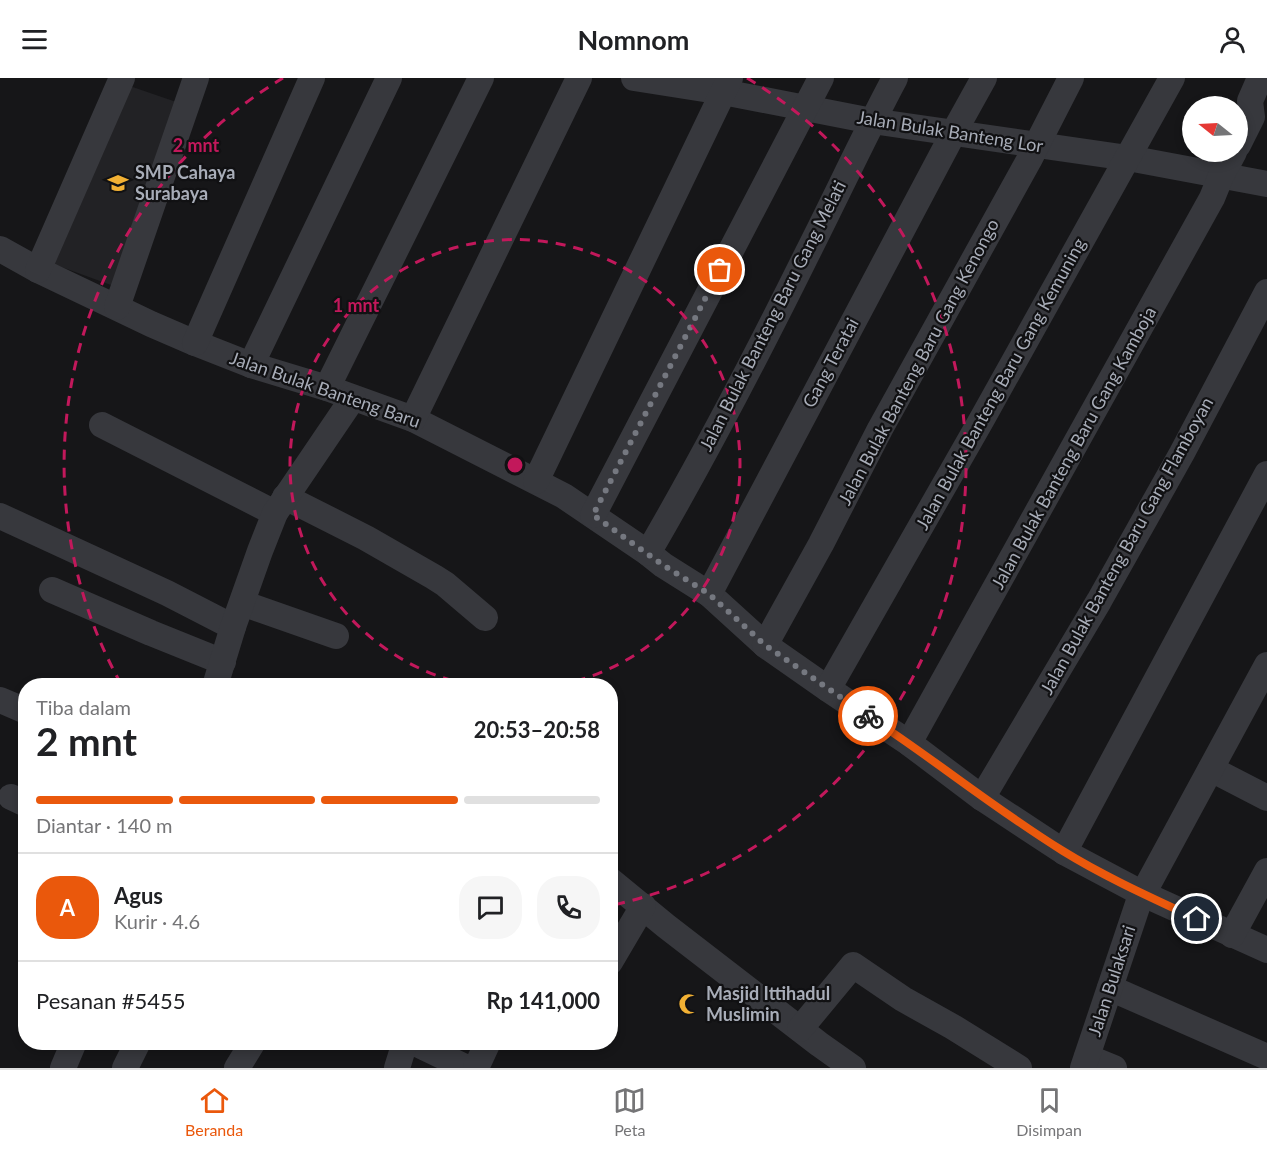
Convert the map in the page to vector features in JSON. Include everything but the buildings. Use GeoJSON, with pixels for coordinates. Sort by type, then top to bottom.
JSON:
{"type":"FeatureCollection","features":[{"type":"Feature","properties":{"kind":"street"},"geometry":{"type":"LineString","coordinates":[[38,270],[122,78]]}},
{"type":"Feature","properties":{"kind":"street"},"geometry":{"type":"LineString","coordinates":[[117,307],[196,78]]}},
{"type":"Feature","properties":{"kind":"street"},"geometry":{"type":"LineString","coordinates":[[195,343],[312,78]]}},
{"type":"Feature","properties":{"kind":"street"},"geometry":{"type":"LineString","coordinates":[[251,365],[389,78]]}},
{"type":"Feature","properties":{"kind":"street"},"geometry":{"type":"LineString","coordinates":[[327,388],[482,78]]}},
{"type":"Feature","properties":{"kind":"street"},"geometry":{"type":"LineString","coordinates":[[413,419],[579,78]]}},
{"type":"Feature","properties":{"kind":"street","name":"Jalan Bulak Banteng Lor"},"geometry":{"type":"LineString","coordinates":[[634,78],[727,85],[806,107],[872,121],[1128,158],[1267,184]]}},
{"type":"Feature","properties":{"kind":"street"},"geometry":{"type":"LineString","coordinates":[[593,515],[821,78]]}},
{"type":"Feature","properties":{"kind":"street","name":"Jalan Bulak Banteng Baru Gang Melati"},"geometry":{"type":"LineString","coordinates":[[648,553],[770,328],[895,78]]}},
{"type":"Feature","properties":{"kind":"street","name":"Gang Teratai"},"geometry":{"type":"LineString","coordinates":[[709,594],[984,78]]}},
{"type":"Feature","properties":{"kind":"street","name":"Jalan Bulak Banteng Baru Gang Kenongo"},"geometry":{"type":"LineString","coordinates":[[765,645],[821,544],[880,429],[1037,145],[1071,78]]}},
{"type":"Feature","properties":{"kind":"street","name":"Jalan Bulak Banteng Baru Gang Kemuning"},"geometry":{"type":"LineString","coordinates":[[828,689],[1172,78]]}},
{"type":"Feature","properties":{"kind":"street"},"geometry":{"type":"LineString","coordinates":[[1248,125],[1252,117],[1250,101],[1260,78]]}},
{"type":"Feature","properties":{"kind":"street"},"geometry":{"type":"LineString","coordinates":[[536,481],[727,85]]}},
{"type":"Feature","properties":{"kind":"street","name":"Jalan Bulak Banteng Baru Gang Kamboja"},"geometry":{"type":"LineString","coordinates":[[909,743],[1212,198],[1229,162]]}},
{"type":"Feature","properties":{"kind":"street","name":"Jalan Bulak Banteng Baru"},"geometry":{"type":"LineString","coordinates":[[0,249],[38,270],[195,343],[251,365],[327,388],[346,409],[413,419],[536,481],[593,515],[663,565],[709,594],[765,645],[909,743],[982,798],[1139,904],[1233,935],[1267,950]]}},
{"type":"Feature","properties":{"kind":"street","name":"Jalan Bulak Banteng Baru Gang Flamboyan"},"geometry":{"type":"LineString","coordinates":[[982,798],[1099,601],[1182,453],[1267,292]]}},
{"type":"Feature","properties":{"kind":"street"},"geometry":{"type":"LineString","coordinates":[[52,590],[150,633],[219,674],[233,627],[280,505],[346,409]]}},
{"type":"Feature","properties":{"kind":"street"},"geometry":{"type":"LineString","coordinates":[[102,426],[280,505],[366,538],[445,584],[485,618]]}},
{"type":"Feature","properties":{"kind":"street"},"geometry":{"type":"LineString","coordinates":[[1064,852],[1267,474]]}},
{"type":"Feature","properties":{"kind":"street"},"geometry":{"type":"LineString","coordinates":[[0,516],[233,627]]}},
{"type":"Feature","properties":{"kind":"street"},"geometry":{"type":"LineString","coordinates":[[242,603],[336,636]]}},
{"type":"Feature","properties":{"kind":"street","name":"Jalan Bulaksari"},"geometry":{"type":"LineString","coordinates":[[1085,1062],[1139,904],[1267,665]]}},
{"type":"Feature","properties":{"kind":"street"},"geometry":{"type":"LineString","coordinates":[[0,700],[18,708]]}},
{"type":"Feature","properties":{"kind":"street"},"geometry":{"type":"LineString","coordinates":[[1211,769],[1267,798]]}},
{"type":"Feature","properties":{"kind":"street"},"geometry":{"type":"LineString","coordinates":[[1233,935],[1267,871]]}},
{"type":"Feature","properties":{"kind":"street"},"geometry":{"type":"LineString","coordinates":[[618,886],[666,926],[853,1068]]}},
{"type":"Feature","properties":{"kind":"street"},"geometry":{"type":"LineString","coordinates":[[618,948],[643,906]]}},
{"type":"Feature","properties":{"kind":"street"},"geometry":{"type":"LineString","coordinates":[[801,1029],[853,965],[903,999],[1019,1068]]}},
{"type":"Feature","properties":{"kind":"street"},"geometry":{"type":"LineString","coordinates":[[1110,988],[1267,1057]]}},
{"type":"Feature","properties":{"kind":"street"},"geometry":{"type":"LineString","coordinates":[[63,1068],[71,1050]]}},
{"type":"Feature","properties":{"kind":"street"},"geometry":{"type":"LineString","coordinates":[[125,1068],[134,1050]]}},
{"type":"Feature","properties":{"kind":"street"},"geometry":{"type":"LineString","coordinates":[[237,1068],[248,1050]]}},
{"type":"Feature","properties":{"kind":"street"},"geometry":{"type":"LineString","coordinates":[[397,1068],[403,1050]]}},
{"type":"Feature","properties":{"kind":"street"},"geometry":{"type":"LineString","coordinates":[[430,1050],[467,1068]]}},
{"type":"Feature","properties":{"kind":"street"},"geometry":{"type":"LineString","coordinates":[[476,1068],[484,1050]]}},
{"type":"Feature","properties":{"kind":"street"},"geometry":{"type":"LineString","coordinates":[[1085,1062],[1114,1068]]}},
{"type":"Feature","properties":{"kind":"shaded area","name":"SMP Cahaya Surabaya"},"geometry":{"type":"Polygon","coordinates":[[[121,83],[185,105],[122,289],[45,261],[121,83]]]}},
{"type":"Feature","properties":{"kind":"way so far"},"geometry":{"type":"LineString","coordinates":[[720,270],[593,515],[663,565],[709,594],[765,645],[868,716]]}},
{"type":"Feature","properties":{"kind":"place","name":"SMP Cahaya Surabaya"},"geometry":{"type":"Point","coordinates":[118,183]}},
{"type":"Feature","properties":{"kind":"place","name":"Masjid Ittihadul Muslimin"},"geometry":{"type":"Point","coordinates":[689,1004]}},
{"type":"Feature","properties":{"kind":"route"},"geometry":{"type":"LineString","coordinates":[[868,716],[909,743],[982,798],[1064,852],[1143,894],[1197,919]]}}]}
